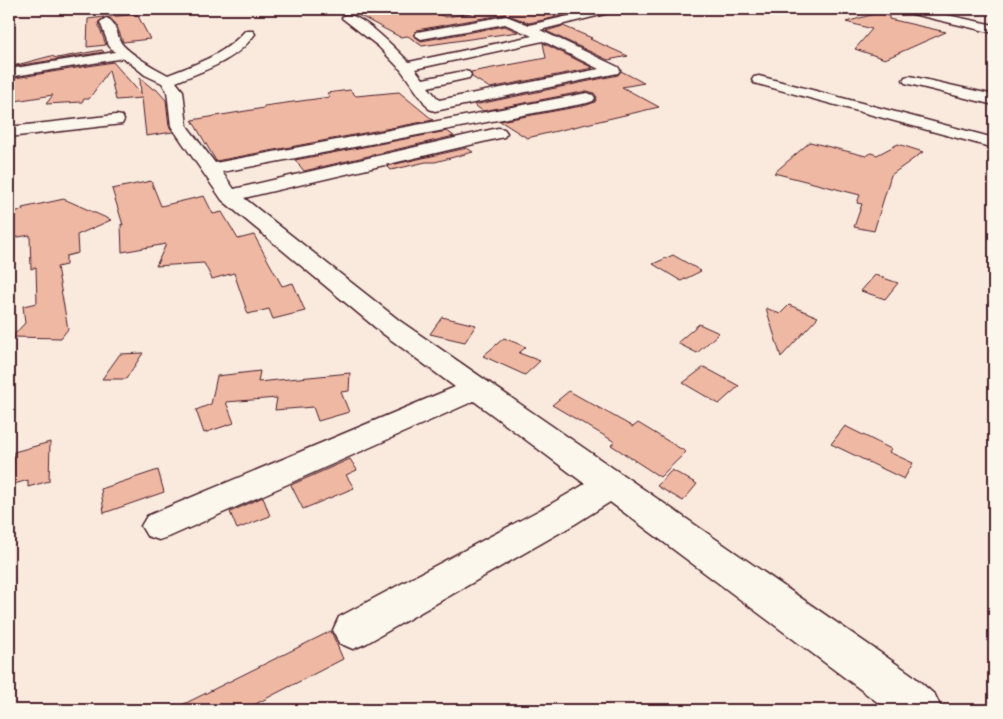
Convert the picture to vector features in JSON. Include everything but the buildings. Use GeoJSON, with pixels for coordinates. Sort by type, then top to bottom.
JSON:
{"type":"FeatureCollection","features":[{"type":"Feature","properties":{"kind":"street"},"geometry":{"type":"LineString","coordinates":[[528,29],[613,9]]}},
{"type":"Feature","properties":{"kind":"street"},"geometry":{"type":"LineString","coordinates":[[904,9],[994,29]]}},
{"type":"Feature","properties":{"kind":"street"},"geometry":{"type":"LineString","coordinates":[[348,18],[383,43],[406,66],[435,106],[613,70],[506,20],[421,35]]}},
{"type":"Feature","properties":{"kind":"street"},"geometry":{"type":"LineString","coordinates":[[106,22],[116,46],[150,72],[167,80],[175,91],[179,126],[229,196],[391,327],[896,688],[920,710]]}},
{"type":"Feature","properties":{"kind":"street"},"geometry":{"type":"LineString","coordinates":[[167,80],[214,62],[243,42],[249,34]]}},
{"type":"Feature","properties":{"kind":"street"},"geometry":{"type":"LineString","coordinates":[[406,66],[544,37]]}},
{"type":"Feature","properties":{"kind":"street"},"geometry":{"type":"LineString","coordinates":[[9,73],[125,54]]}},
{"type":"Feature","properties":{"kind":"street"},"geometry":{"type":"LineString","coordinates":[[420,84],[464,75]]}},
{"type":"Feature","properties":{"kind":"street"},"geometry":{"type":"LineString","coordinates":[[759,80],[994,143]]}},
{"type":"Feature","properties":{"kind":"street"},"geometry":{"type":"LineString","coordinates":[[910,80],[994,100]]}},
{"type":"Feature","properties":{"kind":"street"},"geometry":{"type":"LineString","coordinates":[[210,169],[587,98]]}},
{"type":"Feature","properties":{"kind":"street"},"geometry":{"type":"LineString","coordinates":[[9,132],[84,126],[116,120]]}},
{"type":"Feature","properties":{"kind":"street"},"geometry":{"type":"LineString","coordinates":[[229,196],[498,133]]}},
{"type":"Feature","properties":{"kind":"street"},"geometry":{"type":"LineString","coordinates":[[159,526],[478,388]]}},
{"type":"Feature","properties":{"kind":"street"},"geometry":{"type":"LineString","coordinates":[[353,630],[563,514],[612,484]]}}]}
